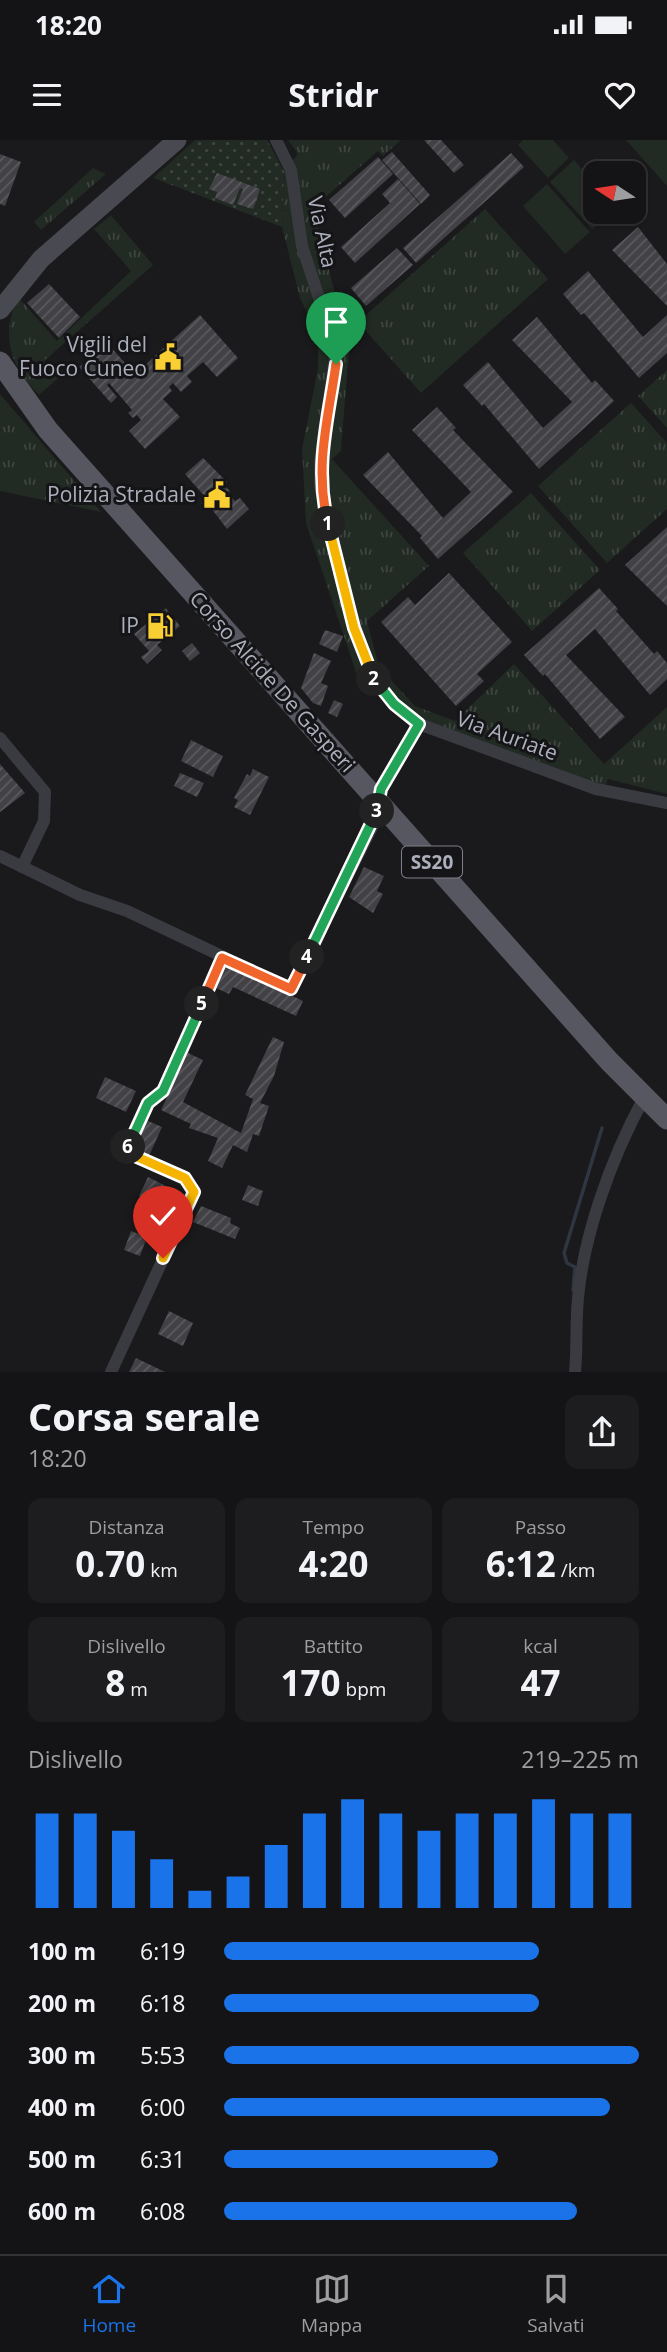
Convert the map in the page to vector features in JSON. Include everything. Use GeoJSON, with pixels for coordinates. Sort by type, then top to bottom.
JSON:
{"type":"FeatureCollection","features":[{"type":"Feature","properties":{"kind":"main road","name":"Corso Alcide De Gasperi"},"geometry":{"type":"LineString","coordinates":[[0,362],[48,430],[608,1061],[667,1119]]}},
{"type":"Feature","properties":{"kind":"main road","name":"Corso Alcide De Gasperi"},"geometry":{"type":"LineString","coordinates":[[0,387],[48,430]]}},
{"type":"Feature","properties":{"kind":"street"},"geometry":{"type":"LineString","coordinates":[[0,288],[41,259],[177,140]]}},
{"type":"Feature","properties":{"kind":"street","name":"Via Alta"},"geometry":{"type":"LineString","coordinates":[[276,140],[291,170],[302,246],[335,350],[320,462],[320,484],[341,581],[372,677],[394,704],[419,724]]}},
{"type":"Feature","properties":{"kind":"street"},"geometry":{"type":"LineString","coordinates":[[0,310],[41,259]]}},
{"type":"Feature","properties":{"kind":"street"},"geometry":{"type":"LineString","coordinates":[[0,856],[80,895],[127,911],[291,989],[377,817],[381,789],[419,724]]}},
{"type":"Feature","properties":{"kind":"street","name":"Via Auriate"},"geometry":{"type":"LineString","coordinates":[[419,724],[596,789],[667,803]]}},
{"type":"Feature","properties":{"kind":"street"},"geometry":{"type":"LineString","coordinates":[[0,738],[38,779],[45,792],[44,821],[22,867]]}},
{"type":"Feature","properties":{"kind":"street"},"geometry":{"type":"LineString","coordinates":[[111,1372],[194,1192],[185,1178],[126,1152],[148,1103],[163,1091],[222,958]]}},
{"type":"Feature","properties":{"kind":"street"},"geometry":{"type":"LineString","coordinates":[[575,1372],[577,1313],[584,1261],[611,1168],[645,1096]]}},
{"type":"Feature","properties":{"kind":"green space"},"geometry":{"type":"Polygon","coordinates":[[[195,140],[267,140],[284,171],[282,227],[153,178],[195,140]]]}},
{"type":"Feature","properties":{"kind":"green space"},"geometry":{"type":"Polygon","coordinates":[[[288,140],[401,140],[383,156],[378,151],[313,208],[349,348],[341,451],[332,459],[429,566],[367,621],[379,667],[415,706],[455,721],[514,664],[604,764],[667,707],[667,794],[608,779],[602,794],[409,727],[407,720],[358,678],[306,523],[302,449],[318,368],[318,336],[300,298],[282,227],[284,171],[298,154],[288,140]]]}},
{"type":"Feature","properties":{"kind":"green space"},"geometry":{"type":"Polygon","coordinates":[[[523,140],[553,140],[569,158],[548,178],[518,145],[523,140]]]}},
{"type":"Feature","properties":{"kind":"green space"},"geometry":{"type":"Polygon","coordinates":[[[626,140],[667,140],[667,186],[646,161],[626,140]]]}},
{"type":"Feature","properties":{"kind":"green space"},"geometry":{"type":"Polygon","coordinates":[[[574,160],[583,170],[583,219],[550,182],[574,160]]]}},
{"type":"Feature","properties":{"kind":"green space"},"geometry":{"type":"Polygon","coordinates":[[[93,168],[106,174],[41,230],[34,222],[93,168]]]}},
{"type":"Feature","properties":{"kind":"green space"},"geometry":{"type":"Polygon","coordinates":[[[547,184],[590,232],[565,254],[523,206],[547,184]]]}},
{"type":"Feature","properties":{"kind":"green space"},"geometry":{"type":"Polygon","coordinates":[[[485,209],[548,279],[421,393],[358,322],[485,209]]]}},
{"type":"Feature","properties":{"kind":"green space"},"geometry":{"type":"Polygon","coordinates":[[[111,215],[153,265],[44,361],[65,372],[39,395],[21,373],[11,350],[10,325],[18,297],[57,341],[131,271],[94,229],[111,215]]]}},
{"type":"Feature","properties":{"kind":"green space"},"geometry":{"type":"Polygon","coordinates":[[[667,370],[667,428],[638,396],[667,370]]]}},
{"type":"Feature","properties":{"kind":"green space"},"geometry":{"type":"Polygon","coordinates":[[[0,394],[101,512],[0,491],[0,394]]]}},
{"type":"Feature","properties":{"kind":"green space"},"geometry":{"type":"Polygon","coordinates":[[[631,403],[667,443],[667,509],[607,563],[538,486],[631,403]]]}},
{"type":"Feature","properties":{"kind":"green space"},"geometry":{"type":"Polygon","coordinates":[[[531,493],[600,570],[532,631],[463,553],[531,493]]]}},
{"type":"Feature","properties":{"kind":"building"},"geometry":{"type":"Polygon","coordinates":[[[424,140],[441,140],[464,165],[454,173],[424,140]]]}},
{"type":"Feature","properties":{"kind":"building"},"geometry":{"type":"Polygon","coordinates":[[[392,152],[430,195],[421,204],[382,160],[392,152]]]}},
{"type":"Feature","properties":{"kind":"building"},"geometry":{"type":"Polygon","coordinates":[[[511,153],[524,167],[416,263],[403,248],[511,153]]]}},
{"type":"Feature","properties":{"kind":"building"},"geometry":{"type":"Polygon","coordinates":[[[0,154],[21,162],[5,206],[0,204],[0,154]]]}},
{"type":"Feature","properties":{"kind":"building"},"geometry":{"type":"Polygon","coordinates":[[[378,157],[393,174],[345,218],[329,200],[378,157]]]}},
{"type":"Feature","properties":{"kind":"building"},"geometry":{"type":"Polygon","coordinates":[[[217,173],[260,189],[253,209],[237,204],[243,189],[240,188],[233,205],[215,198],[217,192],[209,189],[217,173]]]}},
{"type":"Feature","properties":{"kind":"building"},"geometry":{"type":"Polygon","coordinates":[[[398,179],[420,204],[355,263],[341,247],[390,203],[382,194],[398,179]]]}},
{"type":"Feature","properties":{"kind":"building"},"geometry":{"type":"Polygon","coordinates":[[[638,227],[667,264],[667,306],[612,250],[638,227]]]}},
{"type":"Feature","properties":{"kind":"building"},"geometry":{"type":"Polygon","coordinates":[[[397,248],[413,265],[366,306],[351,288],[397,248]]]}},
{"type":"Feature","properties":{"kind":"building"},"geometry":{"type":"Polygon","coordinates":[[[588,271],[643,337],[667,315],[667,353],[639,378],[584,313],[581,315],[563,294],[588,271]]]}},
{"type":"Feature","properties":{"kind":"building"},"geometry":{"type":"Polygon","coordinates":[[[49,284],[80,317],[59,338],[27,303],[49,284]]]}},
{"type":"Feature","properties":{"kind":"building"},"geometry":{"type":"Polygon","coordinates":[[[200,315],[238,358],[217,377],[203,362],[187,376],[192,382],[181,392],[173,383],[169,387],[172,391],[163,399],[180,417],[145,449],[129,431],[141,420],[137,415],[133,418],[128,413],[132,410],[109,383],[107,385],[117,397],[111,403],[79,367],[107,343],[135,374],[200,315]]]}},
{"type":"Feature","properties":{"kind":"building"},"geometry":{"type":"Polygon","coordinates":[[[537,317],[592,383],[595,380],[614,401],[539,469],[484,404],[482,406],[463,385],[488,362],[543,428],[572,402],[512,340],[537,317]]]}},
{"type":"Feature","properties":{"kind":"building"},"geometry":{"type":"Polygon","coordinates":[[[437,407],[456,428],[453,430],[513,492],[438,559],[420,538],[422,536],[363,475],[388,452],[443,518],[471,492],[412,430],[437,407]]]}},
{"type":"Feature","properties":{"kind":"building","name":"Polizia Stradale"},"geometry":{"type":"Polygon","coordinates":[[[203,458],[227,482],[224,485],[230,491],[227,493],[235,501],[240,498],[249,509],[227,529],[211,508],[208,510],[201,503],[207,499],[185,474],[203,458]]]}},
{"type":"Feature","properties":{"kind":"building"},"geometry":{"type":"Polygon","coordinates":[[[667,527],[667,606],[625,565],[667,527]]]}},
{"type":"Feature","properties":{"kind":"building"},"geometry":{"type":"Polygon","coordinates":[[[449,573],[512,642],[477,674],[484,681],[456,706],[381,622],[408,597],[415,605],[449,573]]]}},
{"type":"Feature","properties":{"kind":"building"},"geometry":{"type":"Polygon","coordinates":[[[599,588],[654,654],[657,651],[667,663],[667,679],[650,695],[595,629],[566,655],[625,717],[600,739],[545,674],[543,676],[524,655],[599,588]]]}},
{"type":"Feature","properties":{"kind":"building"},"geometry":{"type":"Polygon","coordinates":[[[166,608],[180,626],[157,645],[162,650],[147,664],[141,657],[149,651],[134,634],[166,608]]]}},
{"type":"Feature","properties":{"kind":"building"},"geometry":{"type":"Polygon","coordinates":[[[325,630],[343,636],[337,652],[319,644],[325,630]]]}},
{"type":"Feature","properties":{"kind":"building"},"geometry":{"type":"Polygon","coordinates":[[[192,643],[200,653],[190,661],[182,651],[192,643]]]}},
{"type":"Feature","properties":{"kind":"building"},"geometry":{"type":"Polygon","coordinates":[[[314,653],[331,661],[321,683],[328,686],[321,706],[313,703],[301,688],[314,653]]]}},
{"type":"Feature","properties":{"kind":"building"},"geometry":{"type":"Polygon","coordinates":[[[334,700],[343,704],[337,717],[328,713],[334,700]]]}},
{"type":"Feature","properties":{"kind":"building"},"geometry":{"type":"Polygon","coordinates":[[[191,740],[223,756],[213,777],[181,761],[191,740]]]}},
{"type":"Feature","properties":{"kind":"building"},"geometry":{"type":"Polygon","coordinates":[[[0,764],[25,793],[0,812],[0,764]]]}},
{"type":"Feature","properties":{"kind":"building"},"geometry":{"type":"Polygon","coordinates":[[[253,769],[269,777],[250,815],[234,807],[238,800],[234,798],[247,774],[250,776],[253,769]]]}},
{"type":"Feature","properties":{"kind":"building"},"geometry":{"type":"Polygon","coordinates":[[[180,773],[204,783],[197,797],[174,786],[180,773]]]}},
{"type":"Feature","properties":{"kind":"building"},"geometry":{"type":"Polygon","coordinates":[[[364,867],[384,876],[377,891],[383,894],[373,913],[349,897],[364,867]]]}},
{"type":"Feature","properties":{"kind":"building"},"geometry":{"type":"Polygon","coordinates":[[[227,965],[303,1001],[296,1016],[233,987],[229,994],[216,988],[227,965]]]}},
{"type":"Feature","properties":{"kind":"building"},"geometry":{"type":"Polygon","coordinates":[[[273,1037],[284,1042],[274,1076],[260,1103],[269,1106],[259,1136],[253,1134],[247,1152],[233,1145],[222,1168],[208,1161],[218,1138],[189,1128],[191,1124],[161,1110],[188,1053],[203,1060],[183,1102],[241,1133],[253,1099],[245,1095],[273,1037]]]}},
{"type":"Feature","properties":{"kind":"building"},"geometry":{"type":"Polygon","coordinates":[[[105,1077],[136,1091],[126,1112],[96,1098],[105,1077]]]}},
{"type":"Feature","properties":{"kind":"building"},"geometry":{"type":"Polygon","coordinates":[[[146,1120],[162,1127],[149,1156],[133,1149],[146,1120]]]}},
{"type":"Feature","properties":{"kind":"building"},"geometry":{"type":"Polygon","coordinates":[[[148,1177],[178,1192],[169,1211],[139,1196],[148,1177]]]}},
{"type":"Feature","properties":{"kind":"building"},"geometry":{"type":"Polygon","coordinates":[[[248,1185],[263,1191],[258,1206],[242,1200],[248,1185]]]}},
{"type":"Feature","properties":{"kind":"building"},"geometry":{"type":"Polygon","coordinates":[[[201,1206],[231,1218],[230,1223],[240,1228],[235,1239],[193,1222],[201,1206]]]}},
{"type":"Feature","properties":{"kind":"building"},"geometry":{"type":"Polygon","coordinates":[[[131,1231],[147,1237],[140,1256],[124,1250],[131,1231]]]}},
{"type":"Feature","properties":{"kind":"building"},"geometry":{"type":"Polygon","coordinates":[[[169,1311],[193,1323],[183,1346],[158,1334],[169,1311]]]}},
{"type":"Feature","properties":{"kind":"building"},"geometry":{"type":"Polygon","coordinates":[[[136,1358],[165,1372],[129,1372],[136,1358]]]}},
{"type":"Feature","properties":{"kind":"waterway"},"geometry":{"type":"LineString","coordinates":[[573,1290],[575,1267],[567,1263],[564,1253],[602,1128]]}},
{"type":"Feature","properties":{"kind":"place","name":"Vigili del Fuoco Cuneo"},"geometry":{"type":"Point","coordinates":[168,357]}},
{"type":"Feature","properties":{"kind":"place","name":"Polizia Stradale"},"geometry":{"type":"Point","coordinates":[217,495]}},
{"type":"Feature","properties":{"kind":"place","name":"IP"},"geometry":{"type":"Point","coordinates":[160,626]}},
{"type":"Feature","properties":{"kind":"route"},"geometry":{"type":"LineString","coordinates":[[163,1258],[194,1192],[185,1178],[126,1152],[148,1103],[163,1091],[222,958],[291,989],[377,817],[381,789],[419,724],[394,704],[372,677],[366,664],[341,581],[324,508],[320,462],[336,364]]}}]}
